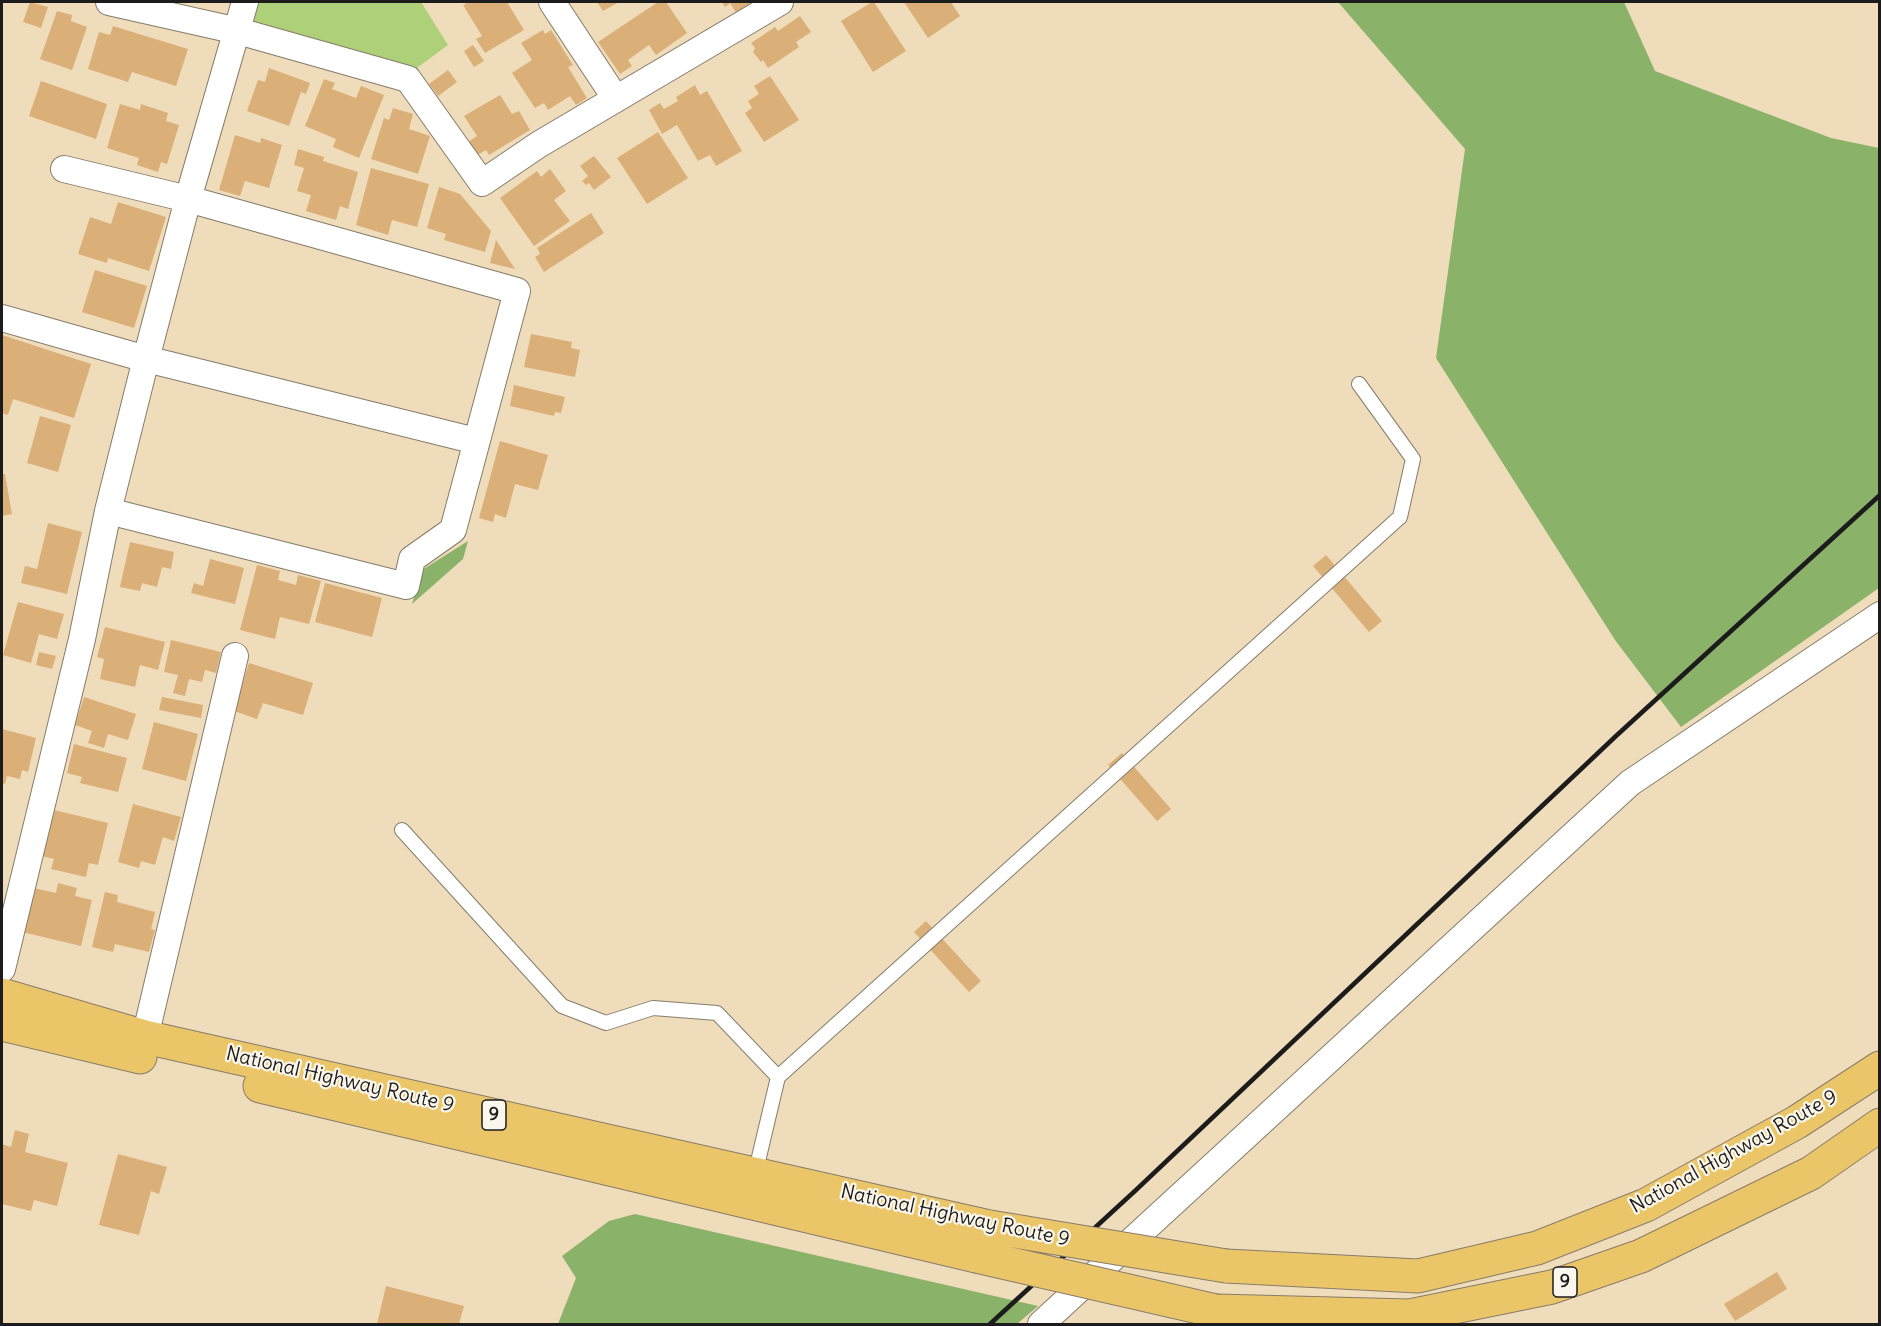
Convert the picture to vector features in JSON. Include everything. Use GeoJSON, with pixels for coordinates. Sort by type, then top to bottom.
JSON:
{"type":"FeatureCollection","features":[{"type":"Feature","properties":{"kind":"highway","name":"National Highway Route 9"},"geometry":{"type":"LineString","coordinates":[[2,995],[145,1036],[990,1227],[1226,1266],[1418,1276],[1537,1248],[1646,1205],[1797,1122],[1880,1068]]}},
{"type":"Feature","properties":{"kind":"highway","name":"National Highway Route 9"},"geometry":{"type":"LineString","coordinates":[[2,1024],[1216,1311],[1410,1316],[1552,1287],[1641,1256],[1811,1173],[1880,1125]]}},
{"type":"Feature","properties":{"kind":"street"},"geometry":{"type":"LineString","coordinates":[[109,2],[158,8],[408,79],[482,183],[538,145],[780,2]]}},
{"type":"Feature","properties":{"kind":"street"},"geometry":{"type":"LineString","coordinates":[[2,969],[82,639],[108,511],[146,359],[188,199],[245,2]]}},
{"type":"Feature","properties":{"kind":"street"},"geometry":{"type":"LineString","coordinates":[[552,2],[616,99]]}},
{"type":"Feature","properties":{"kind":"street"},"geometry":{"type":"LineString","coordinates":[[64,169],[188,199],[517,291],[453,530],[412,559],[406,586],[108,511]]}},
{"type":"Feature","properties":{"kind":"street"},"geometry":{"type":"LineString","coordinates":[[2,318],[146,359],[476,441]]}},
{"type":"Feature","properties":{"kind":"street"},"geometry":{"type":"LineString","coordinates":[[1041,1324],[1630,783],[1880,615]]}},
{"type":"Feature","properties":{"kind":"street"},"geometry":{"type":"LineString","coordinates":[[145,1036],[235,656]]}},
{"type":"Feature","properties":{"kind":"lane"},"geometry":{"type":"LineString","coordinates":[[755,1174],[778,1077],[1400,517],[1413,459],[1359,384]]}},
{"type":"Feature","properties":{"kind":"lane"},"geometry":{"type":"LineString","coordinates":[[402,830],[562,1006],[606,1023],[653,1008],[717,1013],[778,1077]]}},
{"type":"Feature","properties":{"kind":"green space"},"geometry":{"type":"Polygon","coordinates":[[[259,2],[421,2],[448,45],[414,70],[252,27],[259,2]]]}},
{"type":"Feature","properties":{"kind":"green space"},"geometry":{"type":"Polygon","coordinates":[[[1338,2],[1624,2],[1655,71],[1831,138],[1879,148],[1879,588],[1681,727],[1615,640],[1436,358],[1465,149],[1338,2]]]}},
{"type":"Feature","properties":{"kind":"green space"},"geometry":{"type":"Polygon","coordinates":[[[468,541],[463,559],[412,604],[422,570],[468,541]]]}},
{"type":"Feature","properties":{"kind":"green space"},"geometry":{"type":"Polygon","coordinates":[[[635,1214],[1038,1306],[1017,1324],[558,1324],[576,1278],[562,1256],[609,1221],[635,1214]]]}},
{"type":"Feature","properties":{"kind":"building"},"geometry":{"type":"Polygon","coordinates":[[[30,2],[48,7],[41,28],[23,22],[30,2]]]}},
{"type":"Feature","properties":{"kind":"building"},"geometry":{"type":"Polygon","coordinates":[[[469,2],[507,2],[524,30],[485,53],[476,39],[482,36],[463,5],[469,2]]]}},
{"type":"Feature","properties":{"kind":"building"},"geometry":{"type":"Polygon","coordinates":[[[597,2],[619,2],[603,11],[597,2]]]}},
{"type":"Feature","properties":{"kind":"building"},"geometry":{"type":"Polygon","coordinates":[[[658,2],[666,2],[687,33],[656,55],[649,45],[628,60],[632,66],[620,74],[598,42],[658,2]]]}},
{"type":"Feature","properties":{"kind":"building"},"geometry":{"type":"Polygon","coordinates":[[[722,2],[757,2],[737,14],[730,3],[725,7],[722,2]]]}},
{"type":"Feature","properties":{"kind":"building"},"geometry":{"type":"Polygon","coordinates":[[[872,2],[906,51],[873,72],[841,21],[872,2]]]}},
{"type":"Feature","properties":{"kind":"building"},"geometry":{"type":"Polygon","coordinates":[[[904,2],[951,2],[960,16],[928,38],[904,2]]]}},
{"type":"Feature","properties":{"kind":"building"},"geometry":{"type":"Polygon","coordinates":[[[57,11],[72,15],[71,21],[87,27],[72,70],[40,59],[57,11]]]}},
{"type":"Feature","properties":{"kind":"building"},"geometry":{"type":"Polygon","coordinates":[[[800,16],[811,32],[796,42],[799,47],[768,68],[763,60],[761,62],[753,52],[755,48],[751,43],[775,27],[778,31],[800,16]]]}},
{"type":"Feature","properties":{"kind":"building"},"geometry":{"type":"Polygon","coordinates":[[[113,26],[188,49],[176,86],[132,72],[128,82],[88,69],[99,32],[110,35],[113,26]]]}},
{"type":"Feature","properties":{"kind":"building"},"geometry":{"type":"Polygon","coordinates":[[[543,30],[545,34],[551,30],[573,65],[568,67],[587,98],[576,105],[570,96],[548,110],[544,103],[535,108],[512,73],[532,60],[521,43],[543,30]]]}},
{"type":"Feature","properties":{"kind":"building"},"geometry":{"type":"Polygon","coordinates":[[[473,45],[484,61],[474,67],[464,51],[473,45]]]}},
{"type":"Feature","properties":{"kind":"building"},"geometry":{"type":"Polygon","coordinates":[[[269,68],[310,83],[306,94],[301,92],[289,126],[247,111],[258,80],[265,82],[269,68]]]}},
{"type":"Feature","properties":{"kind":"building"},"geometry":{"type":"Polygon","coordinates":[[[448,70],[457,82],[438,96],[429,84],[448,70]]]}},
{"type":"Feature","properties":{"kind":"building"},"geometry":{"type":"Polygon","coordinates":[[[770,76],[799,120],[764,142],[745,113],[752,108],[748,101],[759,94],[754,86],[770,76]]]}},
{"type":"Feature","properties":{"kind":"building"},"geometry":{"type":"Polygon","coordinates":[[[324,79],[335,83],[332,89],[356,98],[361,86],[384,95],[359,158],[333,147],[336,139],[305,126],[324,79]]]}},
{"type":"Feature","properties":{"kind":"building"},"geometry":{"type":"Polygon","coordinates":[[[41,81],[107,104],[96,139],[29,116],[41,81]]]}},
{"type":"Feature","properties":{"kind":"building"},"geometry":{"type":"Polygon","coordinates":[[[695,85],[700,95],[707,91],[742,151],[716,166],[710,155],[698,161],[677,125],[662,134],[649,110],[660,103],[664,109],[678,101],[676,97],[695,85]]]}},
{"type":"Feature","properties":{"kind":"building"},"geometry":{"type":"Polygon","coordinates":[[[500,95],[512,114],[519,111],[530,130],[489,155],[486,150],[476,156],[468,142],[477,136],[464,116],[500,95]]]}},
{"type":"Feature","properties":{"kind":"building"},"geometry":{"type":"Polygon","coordinates":[[[120,104],[140,110],[141,104],[168,113],[166,121],[179,125],[167,164],[161,162],[158,172],[137,165],[139,158],[107,148],[120,104]]]}},
{"type":"Feature","properties":{"kind":"building"},"geometry":{"type":"Polygon","coordinates":[[[393,108],[413,114],[409,129],[430,136],[418,174],[371,159],[384,118],[389,120],[393,108]]]}},
{"type":"Feature","properties":{"kind":"building"},"geometry":{"type":"Polygon","coordinates":[[[658,132],[688,178],[647,204],[617,158],[658,132]]]}},
{"type":"Feature","properties":{"kind":"building"},"geometry":{"type":"Polygon","coordinates":[[[235,135],[260,143],[261,138],[282,145],[269,188],[245,181],[240,196],[219,190],[235,135]]]}},
{"type":"Feature","properties":{"kind":"building"},"geometry":{"type":"Polygon","coordinates":[[[298,149],[324,157],[323,161],[358,172],[348,209],[340,206],[336,220],[306,211],[311,195],[297,191],[304,168],[294,165],[298,149]]]}},
{"type":"Feature","properties":{"kind":"building"},"geometry":{"type":"Polygon","coordinates":[[[594,156],[611,177],[594,190],[589,183],[586,185],[582,181],[588,176],[580,166],[594,156]]]}},
{"type":"Feature","properties":{"kind":"building"},"geometry":{"type":"Polygon","coordinates":[[[371,168],[429,184],[417,227],[392,220],[388,235],[356,225],[371,168]]]}},
{"type":"Feature","properties":{"kind":"building"},"geometry":{"type":"Polygon","coordinates":[[[550,169],[566,191],[554,200],[570,221],[534,246],[500,198],[537,171],[541,177],[550,169]]]}},
{"type":"Feature","properties":{"kind":"building"},"geometry":{"type":"Polygon","coordinates":[[[439,187],[460,194],[491,231],[485,252],[444,240],[446,234],[427,228],[439,187]]]}},
{"type":"Feature","properties":{"kind":"building"},"geometry":{"type":"Polygon","coordinates":[[[118,202],[166,217],[149,271],[108,258],[107,263],[78,254],[90,217],[111,224],[118,202]]]}},
{"type":"Feature","properties":{"kind":"building"},"geometry":{"type":"Polygon","coordinates":[[[591,213],[604,233],[544,272],[535,257],[540,254],[537,248],[591,213]]]}},
{"type":"Feature","properties":{"kind":"building"},"geometry":{"type":"Polygon","coordinates":[[[496,240],[515,269],[490,263],[496,240]]]}},
{"type":"Feature","properties":{"kind":"building"},"geometry":{"type":"Polygon","coordinates":[[[95,270],[147,286],[134,328],[82,312],[95,270]]]}},
{"type":"Feature","properties":{"kind":"building"},"geometry":{"type":"Polygon","coordinates":[[[531,334],[572,342],[571,348],[580,350],[575,377],[524,367],[531,334]]]}},
{"type":"Feature","properties":{"kind":"building"},"geometry":{"type":"Polygon","coordinates":[[[2,335],[91,364],[74,418],[13,399],[8,415],[2,413],[2,335]]]}},
{"type":"Feature","properties":{"kind":"building"},"geometry":{"type":"Polygon","coordinates":[[[514,385],[565,397],[561,413],[555,412],[554,416],[510,406],[514,385]]]}},
{"type":"Feature","properties":{"kind":"building"},"geometry":{"type":"Polygon","coordinates":[[[40,416],[71,425],[58,472],[27,463],[40,416]]]}},
{"type":"Feature","properties":{"kind":"building"},"geometry":{"type":"Polygon","coordinates":[[[500,441],[548,455],[538,490],[515,484],[506,518],[495,514],[493,522],[479,518],[500,441]]]}},
{"type":"Feature","properties":{"kind":"building"},"geometry":{"type":"Polygon","coordinates":[[[2,474],[5,474],[12,514],[2,516],[2,474]]]}},
{"type":"Feature","properties":{"kind":"building"},"geometry":{"type":"Polygon","coordinates":[[[48,523],[82,532],[67,594],[21,583],[25,566],[37,569],[48,523]]]}},
{"type":"Feature","properties":{"kind":"building"},"geometry":{"type":"Polygon","coordinates":[[[130,542],[174,552],[171,569],[162,567],[157,587],[142,583],[140,591],[120,587],[130,542]]]}},
{"type":"Feature","properties":{"kind":"building"},"geometry":{"type":"Polygon","coordinates":[[[1326,555],[1382,621],[1369,632],[1313,566],[1326,555]]]}},
{"type":"Feature","properties":{"kind":"building"},"geometry":{"type":"Polygon","coordinates":[[[210,559],[244,568],[235,604],[191,593],[194,583],[203,586],[210,559]]]}},
{"type":"Feature","properties":{"kind":"building"},"geometry":{"type":"Polygon","coordinates":[[[257,565],[280,571],[278,580],[296,585],[298,575],[321,581],[309,624],[280,617],[275,639],[240,630],[257,565]]]}},
{"type":"Feature","properties":{"kind":"building"},"geometry":{"type":"Polygon","coordinates":[[[325,583],[382,598],[372,637],[315,622],[325,583]]]}},
{"type":"Feature","properties":{"kind":"building"},"geometry":{"type":"Polygon","coordinates":[[[18,602],[64,614],[57,639],[39,634],[31,663],[3,655],[18,602]]]}},
{"type":"Feature","properties":{"kind":"building"},"geometry":{"type":"Polygon","coordinates":[[[105,627],[165,642],[158,670],[140,665],[135,687],[100,679],[104,659],[97,657],[105,627]]]}},
{"type":"Feature","properties":{"kind":"building"},"geometry":{"type":"Polygon","coordinates":[[[171,640],[221,652],[216,673],[205,670],[202,682],[189,679],[185,696],[173,693],[178,675],[164,672],[171,640]]]}},
{"type":"Feature","properties":{"kind":"building"},"geometry":{"type":"Polygon","coordinates":[[[39,652],[56,656],[52,669],[36,665],[39,652]]]}},
{"type":"Feature","properties":{"kind":"building"},"geometry":{"type":"Polygon","coordinates":[[[249,663],[313,683],[303,715],[263,703],[257,719],[234,711],[249,663]]]}},
{"type":"Feature","properties":{"kind":"building"},"geometry":{"type":"Polygon","coordinates":[[[84,697],[136,714],[128,740],[108,734],[104,748],[88,743],[92,731],[75,725],[84,697]]]}},
{"type":"Feature","properties":{"kind":"building"},"geometry":{"type":"Polygon","coordinates":[[[162,697],[203,705],[201,718],[159,710],[162,697]]]}},
{"type":"Feature","properties":{"kind":"building"},"geometry":{"type":"Polygon","coordinates":[[[154,722],[198,734],[186,781],[142,769],[154,722]]]}},
{"type":"Feature","properties":{"kind":"building"},"geometry":{"type":"Polygon","coordinates":[[[2,729],[36,738],[28,772],[22,770],[20,779],[7,776],[5,784],[2,783],[2,729]]]}},
{"type":"Feature","properties":{"kind":"building"},"geometry":{"type":"Polygon","coordinates":[[[74,744],[127,758],[118,792],[80,783],[82,777],[67,773],[74,744]]]}},
{"type":"Feature","properties":{"kind":"building"},"geometry":{"type":"Polygon","coordinates":[[[1122,753],[1171,809],[1157,821],[1108,765],[1122,753]]]}},
{"type":"Feature","properties":{"kind":"building"},"geometry":{"type":"Polygon","coordinates":[[[133,804],[181,817],[174,841],[163,837],[155,865],[141,861],[139,868],[118,862],[133,804]]]}},
{"type":"Feature","properties":{"kind":"building"},"geometry":{"type":"Polygon","coordinates":[[[50,809],[108,823],[98,865],[89,863],[86,877],[51,869],[54,859],[38,855],[50,809]]]}},
{"type":"Feature","properties":{"kind":"building"},"geometry":{"type":"Polygon","coordinates":[[[58,883],[77,888],[75,896],[92,900],[81,946],[18,931],[29,887],[56,893],[58,883]]]}},
{"type":"Feature","properties":{"kind":"building"},"geometry":{"type":"Polygon","coordinates":[[[105,892],[118,895],[117,902],[155,912],[151,929],[155,930],[149,952],[115,944],[113,952],[92,947],[105,892]]]}},
{"type":"Feature","properties":{"kind":"building"},"geometry":{"type":"Polygon","coordinates":[[[926,921],[981,981],[969,992],[914,932],[926,921]]]}},
{"type":"Feature","properties":{"kind":"building"},"geometry":{"type":"Polygon","coordinates":[[[15,1130],[29,1134],[25,1152],[68,1163],[57,1206],[34,1200],[31,1211],[2,1204],[2,1144],[11,1147],[15,1130]]]}},
{"type":"Feature","properties":{"kind":"building"},"geometry":{"type":"Polygon","coordinates":[[[118,1154],[167,1167],[159,1194],[151,1191],[139,1235],[99,1225],[118,1154]]]}},
{"type":"Feature","properties":{"kind":"building"},"geometry":{"type":"Polygon","coordinates":[[[1777,1272],[1787,1289],[1735,1321],[1724,1304],[1777,1272]]]}},
{"type":"Feature","properties":{"kind":"building"},"geometry":{"type":"Polygon","coordinates":[[[386,1286],[464,1306],[459,1324],[377,1324],[386,1286]]]}},
{"type":"Feature","properties":{"kind":"railway"},"geometry":{"type":"LineString","coordinates":[[990,1324],[1136,1190],[1616,736],[1880,495]]}}]}
